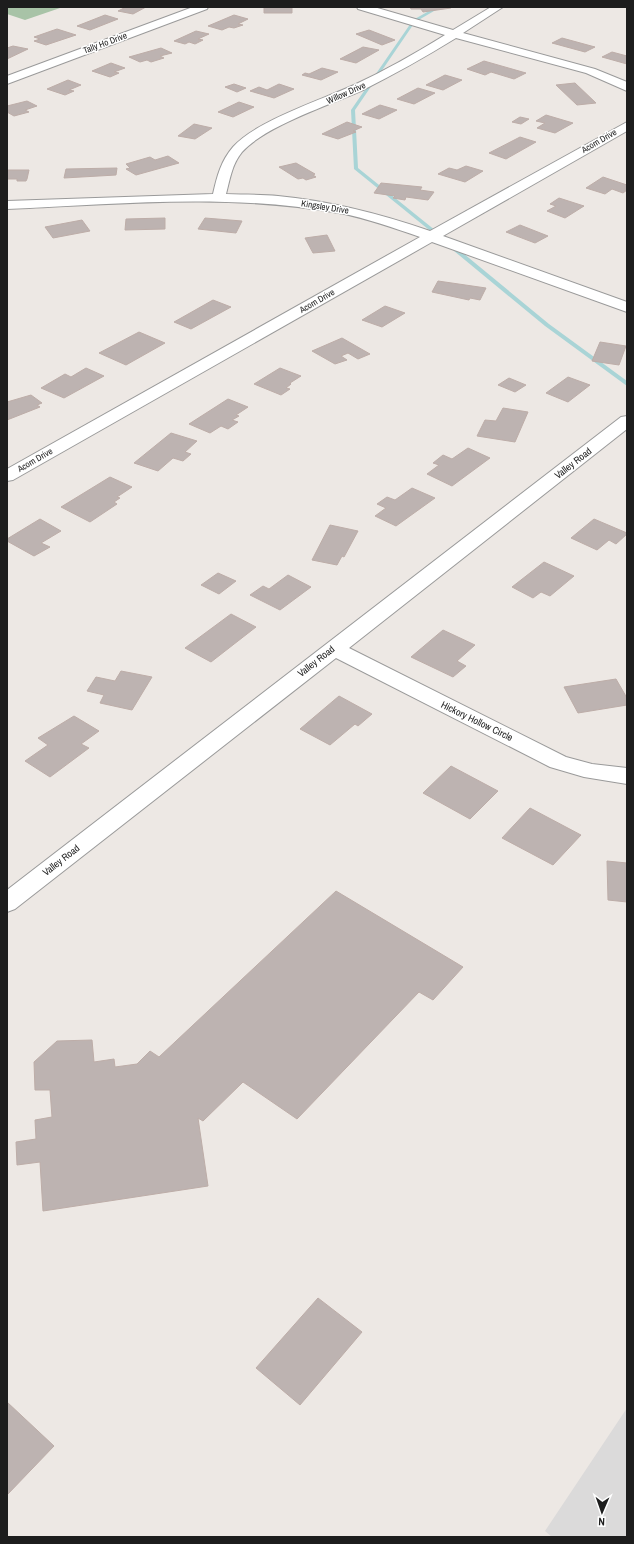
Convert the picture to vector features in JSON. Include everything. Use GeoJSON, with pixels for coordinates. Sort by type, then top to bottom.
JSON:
{"type":"FeatureCollection","features":[{"type":"Feature","properties":{"kind":"street","name":"Tally Ho Drive"},"geometry":{"type":"LineString","coordinates":[[7,80],[203,7]]}},
{"type":"Feature","properties":{"kind":"street"},"geometry":{"type":"LineString","coordinates":[[362,7],[453,35],[565,64],[599,75],[627,87]]}},
{"type":"Feature","properties":{"kind":"street","name":"Willow Drive"},"geometry":{"type":"LineString","coordinates":[[218,198],[228,162],[244,143],[265,130],[359,87],[407,63],[498,7]]}},
{"type":"Feature","properties":{"kind":"street","name":"Acorn Drive"},"geometry":{"type":"LineString","coordinates":[[7,476],[409,247],[432,236],[627,126]]}},
{"type":"Feature","properties":{"kind":"street","name":"Kingsley Drive"},"geometry":{"type":"LineString","coordinates":[[7,205],[218,198],[278,200],[341,209],[381,219],[432,236],[627,307]]}},
{"type":"Feature","properties":{"kind":"street","name":"Valley Road"},"geometry":{"type":"LineString","coordinates":[[7,903],[333,648],[627,422]]}},
{"type":"Feature","properties":{"kind":"street","name":"Hickory Hollow Circle"},"geometry":{"type":"LineString","coordinates":[[333,648],[558,762],[574,768],[600,774],[627,776]]}},
{"type":"Feature","properties":{"kind":"shaded area"},"geometry":{"type":"Polygon","coordinates":[[[627,1408],[627,1537],[552,1537],[545,1531],[627,1408]]]}},
{"type":"Feature","properties":{"kind":"green space"},"geometry":{"type":"Polygon","coordinates":[[[7,7],[63,7],[25,20],[7,14],[7,7]]]}},
{"type":"Feature","properties":{"kind":"building"},"geometry":{"type":"Polygon","coordinates":[[[120,7],[146,7],[133,14],[118,11],[124,8],[120,7]]]}},
{"type":"Feature","properties":{"kind":"building"},"geometry":{"type":"Polygon","coordinates":[[[264,7],[292,7],[292,13],[264,13],[264,7]]]}},
{"type":"Feature","properties":{"kind":"building"},"geometry":{"type":"Polygon","coordinates":[[[410,7],[451,8],[423,12],[421,9],[411,9],[410,7]]]}},
{"type":"Feature","properties":{"kind":"building"},"geometry":{"type":"Polygon","coordinates":[[[105,15],[118,19],[90,30],[77,26],[105,15]]]}},
{"type":"Feature","properties":{"kind":"building"},"geometry":{"type":"Polygon","coordinates":[[[234,15],[248,19],[238,24],[243,25],[234,28],[229,27],[222,30],[208,26],[234,15]]]}},
{"type":"Feature","properties":{"kind":"building"},"geometry":{"type":"Polygon","coordinates":[[[57,29],[76,35],[46,45],[34,41],[40,39],[34,37],[57,29]]]}},
{"type":"Feature","properties":{"kind":"building"},"geometry":{"type":"Polygon","coordinates":[[[369,30],[395,40],[382,45],[356,34],[369,30]]]}},
{"type":"Feature","properties":{"kind":"building"},"geometry":{"type":"Polygon","coordinates":[[[196,31],[209,34],[198,39],[203,40],[195,44],[189,42],[185,44],[174,41],[196,31]]]}},
{"type":"Feature","properties":{"kind":"building"},"geometry":{"type":"Polygon","coordinates":[[[562,38],[595,47],[585,52],[552,43],[562,38]]]}},
{"type":"Feature","properties":{"kind":"building"},"geometry":{"type":"Polygon","coordinates":[[[13,46],[28,49],[7,59],[7,48],[13,46]]]}},
{"type":"Feature","properties":{"kind":"building"},"geometry":{"type":"Polygon","coordinates":[[[363,47],[379,50],[356,63],[340,59],[363,47]]]}},
{"type":"Feature","properties":{"kind":"building"},"geometry":{"type":"Polygon","coordinates":[[[161,48],[172,53],[160,56],[164,58],[151,62],[147,60],[140,62],[129,57],[161,48]]]}},
{"type":"Feature","properties":{"kind":"building"},"geometry":{"type":"Polygon","coordinates":[[[612,52],[627,56],[627,64],[602,57],[612,52]]]}},
{"type":"Feature","properties":{"kind":"building"},"geometry":{"type":"Polygon","coordinates":[[[484,61],[526,73],[514,79],[491,72],[485,75],[467,69],[484,61]]]}},
{"type":"Feature","properties":{"kind":"building"},"geometry":{"type":"Polygon","coordinates":[[[111,63],[125,68],[114,72],[119,73],[110,77],[92,71],[111,63]]]}},
{"type":"Feature","properties":{"kind":"building"},"geometry":{"type":"Polygon","coordinates":[[[322,68],[338,72],[321,80],[302,75],[305,73],[309,74],[322,68]]]}},
{"type":"Feature","properties":{"kind":"building"},"geometry":{"type":"Polygon","coordinates":[[[445,75],[462,80],[443,90],[426,85],[445,75]]]}},
{"type":"Feature","properties":{"kind":"building"},"geometry":{"type":"Polygon","coordinates":[[[68,80],[81,85],[69,90],[74,91],[65,95],[47,89],[68,80]]]}},
{"type":"Feature","properties":{"kind":"building"},"geometry":{"type":"Polygon","coordinates":[[[575,83],[596,103],[577,105],[556,85],[575,83]]]}},
{"type":"Feature","properties":{"kind":"building"},"geometry":{"type":"Polygon","coordinates":[[[234,84],[246,88],[237,92],[225,87],[234,84]]]}},
{"type":"Feature","properties":{"kind":"building"},"geometry":{"type":"Polygon","coordinates":[[[279,84],[294,89],[274,98],[250,91],[259,87],[267,90],[279,84]]]}},
{"type":"Feature","properties":{"kind":"building"},"geometry":{"type":"Polygon","coordinates":[[[418,88],[435,93],[414,104],[397,99],[418,88]]]}},
{"type":"Feature","properties":{"kind":"building"},"geometry":{"type":"Polygon","coordinates":[[[27,101],[37,106],[25,110],[29,112],[14,116],[7,112],[7,106],[27,101]]]}},
{"type":"Feature","properties":{"kind":"building"},"geometry":{"type":"Polygon","coordinates":[[[239,102],[254,107],[233,117],[218,112],[239,102]]]}},
{"type":"Feature","properties":{"kind":"building"},"geometry":{"type":"Polygon","coordinates":[[[380,105],[397,110],[379,119],[362,114],[380,105]]]}},
{"type":"Feature","properties":{"kind":"building"},"geometry":{"type":"Polygon","coordinates":[[[546,115],[573,123],[555,133],[537,128],[545,123],[536,121],[546,115]]]}},
{"type":"Feature","properties":{"kind":"building"},"geometry":{"type":"Polygon","coordinates":[[[520,117],[529,119],[521,124],[512,122],[520,117]]]}},
{"type":"Feature","properties":{"kind":"building"},"geometry":{"type":"Polygon","coordinates":[[[347,122],[362,127],[353,131],[356,132],[338,139],[322,134],[347,122]]]}},
{"type":"Feature","properties":{"kind":"building"},"geometry":{"type":"Polygon","coordinates":[[[194,124],[212,128],[195,139],[178,136],[194,124]]]}},
{"type":"Feature","properties":{"kind":"building"},"geometry":{"type":"Polygon","coordinates":[[[520,137],[536,142],[506,159],[489,153],[520,137]]]}},
{"type":"Feature","properties":{"kind":"building"},"geometry":{"type":"Polygon","coordinates":[[[168,156],[179,163],[136,175],[126,169],[130,168],[126,164],[150,157],[155,160],[168,156]]]}},
{"type":"Feature","properties":{"kind":"building"},"geometry":{"type":"Polygon","coordinates":[[[296,163],[315,174],[313,175],[316,177],[306,180],[303,178],[298,179],[279,167],[296,163]]]}},
{"type":"Feature","properties":{"kind":"building"},"geometry":{"type":"Polygon","coordinates":[[[466,166],[483,171],[465,182],[438,174],[449,168],[457,170],[466,166]]]}},
{"type":"Feature","properties":{"kind":"building"},"geometry":{"type":"Polygon","coordinates":[[[117,168],[116,175],[64,178],[66,169],[117,168]]]}},
{"type":"Feature","properties":{"kind":"building"},"geometry":{"type":"Polygon","coordinates":[[[7,170],[29,170],[26,181],[17,181],[17,179],[7,179],[7,170]]]}},
{"type":"Feature","properties":{"kind":"building"},"geometry":{"type":"Polygon","coordinates":[[[603,177],[627,185],[627,190],[623,193],[612,189],[605,194],[586,188],[603,177]]]}},
{"type":"Feature","properties":{"kind":"building"},"geometry":{"type":"Polygon","coordinates":[[[381,183],[422,187],[420,190],[434,192],[428,200],[406,197],[405,200],[393,198],[395,196],[374,193],[381,183]]]}},
{"type":"Feature","properties":{"kind":"building"},"geometry":{"type":"Polygon","coordinates":[[[559,198],[584,206],[565,218],[547,211],[556,206],[550,204],[559,198]]]}},
{"type":"Feature","properties":{"kind":"building"},"geometry":{"type":"Polygon","coordinates":[[[165,218],[165,229],[125,230],[126,219],[165,218]]]}},
{"type":"Feature","properties":{"kind":"building"},"geometry":{"type":"Polygon","coordinates":[[[205,218],[242,221],[236,233],[198,229],[205,218]]]}},
{"type":"Feature","properties":{"kind":"building"},"geometry":{"type":"Polygon","coordinates":[[[82,220],[90,231],[53,238],[45,227],[82,220]]]}},
{"type":"Feature","properties":{"kind":"building"},"geometry":{"type":"Polygon","coordinates":[[[520,225],[548,236],[535,243],[506,232],[520,225]]]}},
{"type":"Feature","properties":{"kind":"building"},"geometry":{"type":"Polygon","coordinates":[[[327,235],[335,251],[313,253],[305,238],[327,235]]]}},
{"type":"Feature","properties":{"kind":"building"},"geometry":{"type":"Polygon","coordinates":[[[438,281],[486,288],[480,300],[470,298],[469,300],[432,292],[438,281]]]}},
{"type":"Feature","properties":{"kind":"building"},"geometry":{"type":"Polygon","coordinates":[[[213,300],[231,307],[191,329],[174,322],[213,300]]]}},
{"type":"Feature","properties":{"kind":"building"},"geometry":{"type":"Polygon","coordinates":[[[385,306],[405,313],[382,327],[362,320],[385,306]]]}},
{"type":"Feature","properties":{"kind":"building"},"geometry":{"type":"Polygon","coordinates":[[[139,332],[165,343],[126,365],[99,353],[139,332]]]}},
{"type":"Feature","properties":{"kind":"building"},"geometry":{"type":"Polygon","coordinates":[[[342,338],[370,354],[358,359],[348,353],[341,356],[347,360],[335,364],[312,351],[342,338]]]}},
{"type":"Feature","properties":{"kind":"building"},"geometry":{"type":"Polygon","coordinates":[[[600,342],[626,346],[619,365],[592,361],[600,342]]]}},
{"type":"Feature","properties":{"kind":"building"},"geometry":{"type":"Polygon","coordinates":[[[86,368],[104,376],[64,398],[41,388],[65,374],[71,377],[86,368]]]}},
{"type":"Feature","properties":{"kind":"building"},"geometry":{"type":"Polygon","coordinates":[[[280,368],[301,376],[290,383],[291,384],[286,388],[290,389],[281,395],[254,384],[280,368]]]}},
{"type":"Feature","properties":{"kind":"building"},"geometry":{"type":"Polygon","coordinates":[[[568,377],[590,385],[568,402],[546,393],[568,377]]]}},
{"type":"Feature","properties":{"kind":"building"},"geometry":{"type":"Polygon","coordinates":[[[509,378],[526,385],[515,392],[498,385],[509,378]]]}},
{"type":"Feature","properties":{"kind":"building"},"geometry":{"type":"Polygon","coordinates":[[[31,395],[42,403],[37,405],[40,407],[7,420],[7,402],[31,395]]]}},
{"type":"Feature","properties":{"kind":"building"},"geometry":{"type":"Polygon","coordinates":[[[228,399],[248,407],[236,415],[239,416],[232,420],[238,422],[228,429],[221,426],[210,433],[189,424],[228,399]]]}},
{"type":"Feature","properties":{"kind":"building"},"geometry":{"type":"Polygon","coordinates":[[[503,408],[528,412],[515,442],[477,436],[485,420],[496,421],[503,408]]]}},
{"type":"Feature","properties":{"kind":"building"},"geometry":{"type":"Polygon","coordinates":[[[171,433],[197,441],[185,452],[191,454],[183,461],[173,458],[158,471],[134,463],[171,433]]]}},
{"type":"Feature","properties":{"kind":"building"},"geometry":{"type":"Polygon","coordinates":[[[468,448],[490,458],[452,486],[427,474],[439,465],[433,463],[443,455],[452,459],[468,448]]]}},
{"type":"Feature","properties":{"kind":"building"},"geometry":{"type":"Polygon","coordinates":[[[110,477],[132,487],[117,497],[120,498],[114,502],[117,504],[90,522],[61,507],[110,477]]]}},
{"type":"Feature","properties":{"kind":"building"},"geometry":{"type":"Polygon","coordinates":[[[412,488],[435,498],[396,526],[375,516],[386,508],[377,504],[387,497],[395,500],[412,488]]]}},
{"type":"Feature","properties":{"kind":"building"},"geometry":{"type":"Polygon","coordinates":[[[40,519],[61,531],[41,543],[50,547],[34,556],[7,541],[7,539],[40,519]]]}},
{"type":"Feature","properties":{"kind":"building"},"geometry":{"type":"Polygon","coordinates":[[[594,519],[627,534],[616,544],[609,540],[597,550],[571,538],[594,519]]]}},
{"type":"Feature","properties":{"kind":"building"},"geometry":{"type":"Polygon","coordinates":[[[330,525],[358,531],[344,557],[342,556],[337,565],[312,560],[330,525]]]}},
{"type":"Feature","properties":{"kind":"building"},"geometry":{"type":"Polygon","coordinates":[[[544,562],[574,576],[550,596],[541,592],[533,598],[512,587],[544,562]]]}},
{"type":"Feature","properties":{"kind":"building"},"geometry":{"type":"Polygon","coordinates":[[[218,573],[236,581],[219,594],[201,585],[218,573]]]}},
{"type":"Feature","properties":{"kind":"building"},"geometry":{"type":"Polygon","coordinates":[[[288,575],[311,587],[280,610],[250,595],[263,586],[269,589],[288,575]]]}},
{"type":"Feature","properties":{"kind":"building"},"geometry":{"type":"Polygon","coordinates":[[[231,614],[256,627],[211,662],[185,648],[231,614]]]}},
{"type":"Feature","properties":{"kind":"building"},"geometry":{"type":"Polygon","coordinates":[[[443,630],[475,645],[457,661],[466,666],[453,677],[411,657],[443,630]]]}},
{"type":"Feature","properties":{"kind":"building"},"geometry":{"type":"Polygon","coordinates":[[[121,671],[152,677],[132,710],[100,703],[104,695],[87,691],[96,677],[115,681],[121,671]]]}},
{"type":"Feature","properties":{"kind":"building"},"geometry":{"type":"Polygon","coordinates":[[[616,679],[627,698],[627,705],[578,713],[564,687],[616,679]]]}},
{"type":"Feature","properties":{"kind":"building"},"geometry":{"type":"Polygon","coordinates":[[[339,696],[372,714],[358,726],[355,724],[330,745],[300,729],[339,696]]]}},
{"type":"Feature","properties":{"kind":"building"},"geometry":{"type":"Polygon","coordinates":[[[74,716],[99,731],[81,744],[89,748],[50,777],[25,761],[48,745],[38,738],[74,716]]]}},
{"type":"Feature","properties":{"kind":"building"},"geometry":{"type":"Polygon","coordinates":[[[451,766],[498,791],[470,819],[423,793],[451,766]]]}},
{"type":"Feature","properties":{"kind":"building"},"geometry":{"type":"Polygon","coordinates":[[[530,808],[581,835],[553,865],[502,838],[530,808]]]}},
{"type":"Feature","properties":{"kind":"building"},"geometry":{"type":"Polygon","coordinates":[[[607,861],[627,863],[627,902],[608,900],[607,861]]]}},
{"type":"Feature","properties":{"kind":"building"},"geometry":{"type":"Polygon","coordinates":[[[336,891],[463,967],[433,1000],[419,992],[297,1119],[243,1082],[203,1121],[198,1118],[208,1186],[43,1211],[40,1162],[17,1165],[16,1142],[36,1139],[35,1120],[52,1117],[50,1090],[35,1090],[34,1062],[57,1041],[92,1040],[94,1062],[114,1059],[115,1067],[137,1064],[150,1051],[159,1057],[336,891]]]}},
{"type":"Feature","properties":{"kind":"building"},"geometry":{"type":"Polygon","coordinates":[[[318,1298],[362,1332],[300,1405],[256,1368],[318,1298]]]}},
{"type":"Feature","properties":{"kind":"building"},"geometry":{"type":"Polygon","coordinates":[[[7,1402],[54,1446],[7,1495],[7,1402]]]}},
{"type":"Feature","properties":{"kind":"waterway"},"geometry":{"type":"LineString","coordinates":[[439,7],[414,21],[353,110],[356,168],[439,236]]}},
{"type":"Feature","properties":{"kind":"waterway"},"geometry":{"type":"LineString","coordinates":[[450,245],[547,325],[627,384]]}}]}
